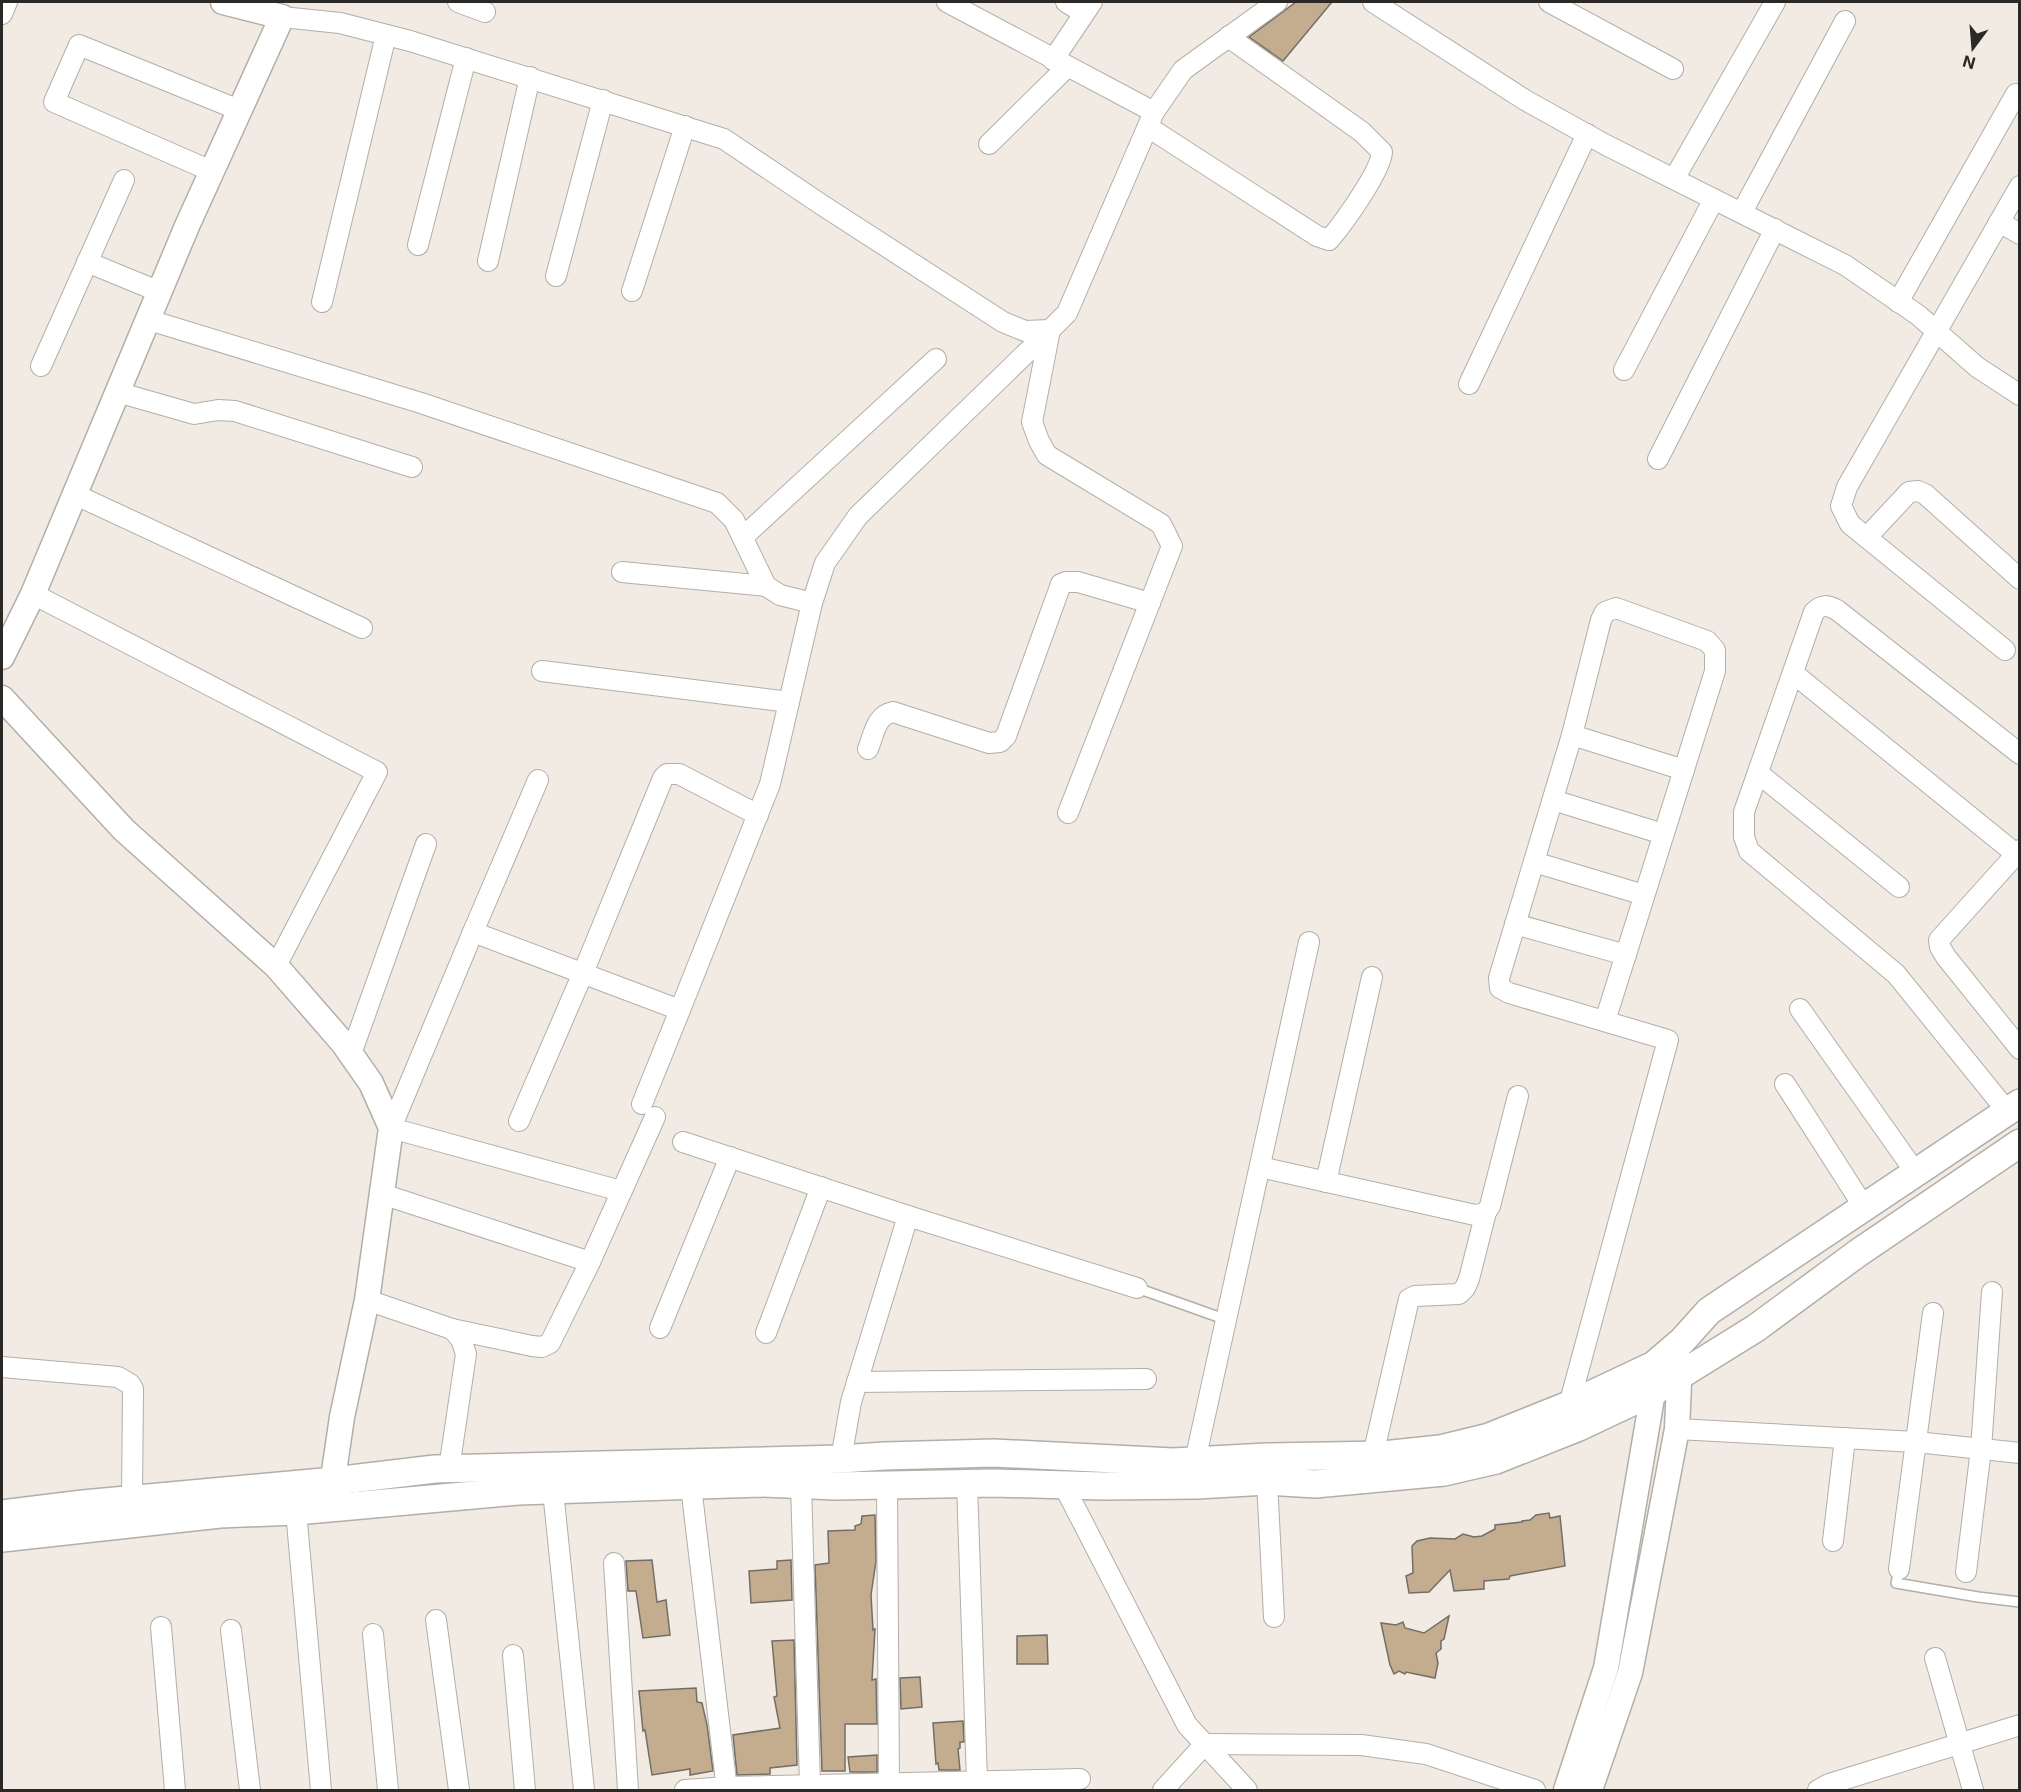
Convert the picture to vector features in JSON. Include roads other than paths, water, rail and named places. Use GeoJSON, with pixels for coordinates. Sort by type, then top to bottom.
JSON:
{"type":"FeatureCollection","features":[{"type":"Feature","properties":{"kind":"main road"},"geometry":{"type":"LineString","coordinates":[[2,1514],[132,1499],[449,1469],[994,1453],[1196,1461],[1373,1455],[1440,1449],[1489,1437],[1569,1406],[1654,1365],[1682,1341],[1709,1311],[2013,1107]]}},
{"type":"Feature","properties":{"kind":"main road"},"geometry":{"type":"LineString","coordinates":[[2,1538],[220,1514],[296,1511],[518,1491],[760,1483],[801,1485],[994,1483],[1064,1486],[1197,1485],[1267,1481],[1315,1484],[1444,1472],[1496,1460],[1579,1428],[1653,1392],[1756,1328],[1858,1253],[2019,1143]]}},
{"type":"Feature","properties":{"kind":"street"},"geometry":{"type":"LineString","coordinates":[[2,14],[7,2]]}},
{"type":"Feature","properties":{"kind":"street"},"geometry":{"type":"LineString","coordinates":[[224,2],[285,9],[386,35],[530,77],[724,139],[1004,322],[1025,331],[1050,330]]}},
{"type":"Feature","properties":{"kind":"street"},"geometry":{"type":"LineString","coordinates":[[458,2],[485,12]]}},
{"type":"Feature","properties":{"kind":"street"},"geometry":{"type":"LineString","coordinates":[[947,2],[1060,63],[1151,120],[1317,236],[1329,240],[1340,228],[1371,179],[1382,158],[1382,152],[1362,132],[1229,36]]}},
{"type":"Feature","properties":{"kind":"street"},"geometry":{"type":"LineString","coordinates":[[989,144],[1060,63],[1088,7],[1066,2]]}},
{"type":"Feature","properties":{"kind":"street"},"geometry":{"type":"LineString","coordinates":[[367,1300],[452,1329],[542,1347],[550,1343],[590,1262],[621,1191],[680,1010],[770,784],[812,603],[825,563],[858,516],[1067,313],[1151,120],[1183,70],[1276,2]]}},
{"type":"Feature","properties":{"kind":"street"},"geometry":{"type":"LineString","coordinates":[[1373,2],[1525,100],[1674,179],[1845,265],[1937,332],[1977,367],[2019,395]]}},
{"type":"Feature","properties":{"kind":"street"},"geometry":{"type":"LineString","coordinates":[[1549,2],[1673,69]]}},
{"type":"Feature","properties":{"kind":"street"},"geometry":{"type":"LineString","coordinates":[[1674,179],[1775,2]]}},
{"type":"Feature","properties":{"kind":"street"},"geometry":{"type":"LineString","coordinates":[[2,657],[33,594],[211,171],[285,9]]}},
{"type":"Feature","properties":{"kind":"street"},"geometry":{"type":"LineString","coordinates":[[1742,212],[1845,21]]}},
{"type":"Feature","properties":{"kind":"street"},"geometry":{"type":"LineString","coordinates":[[322,302],[386,35]]}},
{"type":"Feature","properties":{"kind":"street"},"geometry":{"type":"LineString","coordinates":[[211,171],[54,102],[79,45],[239,110]]}},
{"type":"Feature","properties":{"kind":"street"},"geometry":{"type":"LineString","coordinates":[[418,245],[466,58]]}},
{"type":"Feature","properties":{"kind":"street"},"geometry":{"type":"LineString","coordinates":[[488,261],[530,77]]}},
{"type":"Feature","properties":{"kind":"street"},"geometry":{"type":"LineString","coordinates":[[1898,302],[2016,94]]}},
{"type":"Feature","properties":{"kind":"street"},"geometry":{"type":"LineString","coordinates":[[556,276],[603,100]]}},
{"type":"Feature","properties":{"kind":"street"},"geometry":{"type":"LineString","coordinates":[[632,291],[685,126]]}},
{"type":"Feature","properties":{"kind":"street"},"geometry":{"type":"LineString","coordinates":[[1469,384],[1587,134]]}},
{"type":"Feature","properties":{"kind":"street"},"geometry":{"type":"LineString","coordinates":[[41,366],[124,180]]}},
{"type":"Feature","properties":{"kind":"street"},"geometry":{"type":"LineString","coordinates":[[2005,650],[1850,524],[1841,506],[1847,487],[2019,186]]}},
{"type":"Feature","properties":{"kind":"street"},"geometry":{"type":"LineString","coordinates":[[1623,370],[1714,199]]}},
{"type":"Feature","properties":{"kind":"street"},"geometry":{"type":"LineString","coordinates":[[1999,222],[2019,234]]}},
{"type":"Feature","properties":{"kind":"street"},"geometry":{"type":"LineString","coordinates":[[1658,459],[1775,229]]}},
{"type":"Feature","properties":{"kind":"street"},"geometry":{"type":"LineString","coordinates":[[87,262],[160,292]]}},
{"type":"Feature","properties":{"kind":"street"},"geometry":{"type":"LineString","coordinates":[[148,320],[421,404],[717,504],[735,519],[766,586]]}},
{"type":"Feature","properties":{"kind":"street"},"geometry":{"type":"LineString","coordinates":[[1050,330],[1032,422],[1039,441],[1047,455],[1161,524],[1172,546],[1068,813]]}},
{"type":"Feature","properties":{"kind":"street"},"geometry":{"type":"LineString","coordinates":[[742,537],[936,359]]}},
{"type":"Feature","properties":{"kind":"street"},"geometry":{"type":"LineString","coordinates":[[117,392],[194,414],[218,410],[235,411],[412,467]]}},
{"type":"Feature","properties":{"kind":"street"},"geometry":{"type":"LineString","coordinates":[[1867,537],[1909,492],[1918,491],[1925,494],[2019,579]]}},
{"type":"Feature","properties":{"kind":"street"},"geometry":{"type":"LineString","coordinates":[[74,494],[362,628]]}},
{"type":"Feature","properties":{"kind":"street"},"geometry":{"type":"LineString","coordinates":[[622,572],[766,586],[780,595],[812,603]]}},
{"type":"Feature","properties":{"kind":"street"},"geometry":{"type":"LineString","coordinates":[[868,749],[880,718],[884,713],[893,712],[989,743],[1000,742],[1006,736],[1061,584],[1078,582],[1150,603]]}},
{"type":"Feature","properties":{"kind":"street"},"geometry":{"type":"LineString","coordinates":[[33,594],[377,772],[276,966]]}},
{"type":"Feature","properties":{"kind":"street"},"geometry":{"type":"LineString","coordinates":[[2013,1107],[1896,975],[1749,850],[1744,837],[1744,812],[1814,612],[1820,606],[1827,605],[1837,610],[2019,754]]}},
{"type":"Feature","properties":{"kind":"street"},"geometry":{"type":"LineString","coordinates":[[1569,1406],[1668,1040],[1509,993],[1500,988],[1499,978],[1572,735],[1601,620],[1605,612],[1616,608],[1707,641],[1715,650],[1714,671],[1605,1021]]}},
{"type":"Feature","properties":{"kind":"street"},"geometry":{"type":"LineString","coordinates":[[542,671],[789,702]]}},
{"type":"Feature","properties":{"kind":"street"},"geometry":{"type":"LineString","coordinates":[[1794,673],[2018,851],[1939,940],[1946,957],[2019,1049]]}},
{"type":"Feature","properties":{"kind":"street"},"geometry":{"type":"LineString","coordinates":[[2,698],[124,830],[276,966],[351,1054],[371,1083],[391,1128]]}},
{"type":"Feature","properties":{"kind":"street"},"geometry":{"type":"LineString","coordinates":[[1572,735],[1684,770]]}},
{"type":"Feature","properties":{"kind":"street"},"geometry":{"type":"LineString","coordinates":[[1758,773],[1899,887]]}},
{"type":"Feature","properties":{"kind":"street"},"geometry":{"type":"LineString","coordinates":[[519,1121],[663,778],[667,774],[679,774],[758,814]]}},
{"type":"Feature","properties":{"kind":"street"},"geometry":{"type":"LineString","coordinates":[[328,1508],[334,1481],[342,1417],[367,1300],[391,1128],[538,780]]}},
{"type":"Feature","properties":{"kind":"street"},"geometry":{"type":"LineString","coordinates":[[1553,800],[1663,834]]}},
{"type":"Feature","properties":{"kind":"street"},"geometry":{"type":"LineString","coordinates":[[351,1054],[426,844]]}},
{"type":"Feature","properties":{"kind":"street"},"geometry":{"type":"LineString","coordinates":[[1534,862],[1644,895]]}},
{"type":"Feature","properties":{"kind":"street"},"geometry":{"type":"LineString","coordinates":[[1515,924],[1626,955]]}},
{"type":"Feature","properties":{"kind":"street"},"geometry":{"type":"LineString","coordinates":[[473,932],[680,1010]]}},
{"type":"Feature","properties":{"kind":"street"},"geometry":{"type":"LineString","coordinates":[[1196,1461],[1309,942]]}},
{"type":"Feature","properties":{"kind":"street"},"geometry":{"type":"LineString","coordinates":[[1326,1182],[1372,977]]}},
{"type":"Feature","properties":{"kind":"street"},"geometry":{"type":"LineString","coordinates":[[1800,1009],[1916,1173]]}},
{"type":"Feature","properties":{"kind":"street"},"geometry":{"type":"LineString","coordinates":[[1785,1084],[1864,1207]]}},
{"type":"Feature","properties":{"kind":"street"},"geometry":{"type":"LineString","coordinates":[[1373,1455],[1409,1299],[1415,1296],[1459,1294],[1465,1288],[1486,1212],[1490,1206],[1518,1096]]}},
{"type":"Feature","properties":{"kind":"street"},"geometry":{"type":"LineString","coordinates":[[391,1128],[621,1191]]}},
{"type":"Feature","properties":{"kind":"street"},"geometry":{"type":"LineString","coordinates":[[683,1142],[1137,1288]]}},
{"type":"Feature","properties":{"kind":"street"},"geometry":{"type":"LineString","coordinates":[[660,1328],[730,1157]]}},
{"type":"Feature","properties":{"kind":"street"},"geometry":{"type":"LineString","coordinates":[[1260,1167],[1475,1215],[1486,1212]]}},
{"type":"Feature","properties":{"kind":"street"},"geometry":{"type":"LineString","coordinates":[[766,1333],[821,1187]]}},
{"type":"Feature","properties":{"kind":"street"},"geometry":{"type":"LineString","coordinates":[[382,1194],[590,1262]]}},
{"type":"Feature","properties":{"kind":"street"},"geometry":{"type":"LineString","coordinates":[[841,1459],[851,1402],[908,1216]]}},
{"type":"Feature","properties":{"kind":"street"},"geometry":{"type":"LineString","coordinates":[[1966,1572],[1981,1449],[1992,1292]]}},
{"type":"Feature","properties":{"kind":"street"},"geometry":{"type":"LineString","coordinates":[[1899,1569],[1933,1313]]}},
{"type":"Feature","properties":{"kind":"street"},"geometry":{"type":"LineString","coordinates":[[449,1469],[466,1354],[461,1339],[452,1329]]}},
{"type":"Feature","properties":{"kind":"street"},"geometry":{"type":"LineString","coordinates":[[1590,1791],[1630,1673],[1677,1429],[1678,1377],[1682,1341]]}},
{"type":"Feature","properties":{"kind":"street"},"geometry":{"type":"LineString","coordinates":[[1566,1791],[1606,1668],[1653,1392],[1654,1365]]}},
{"type":"Feature","properties":{"kind":"street"},"geometry":{"type":"LineString","coordinates":[[2,1367],[118,1377],[130,1384],[133,1389],[132,1499]]}},
{"type":"Feature","properties":{"kind":"street"},"geometry":{"type":"LineString","coordinates":[[857,1382],[1146,1379]]}},
{"type":"Feature","properties":{"kind":"street"},"geometry":{"type":"LineString","coordinates":[[1677,1429],[1916,1442],[2019,1453]]}},
{"type":"Feature","properties":{"kind":"street"},"geometry":{"type":"LineString","coordinates":[[1833,1541],[1845,1438]]}},
{"type":"Feature","properties":{"kind":"street"},"geometry":{"type":"LineString","coordinates":[[1267,1481],[1274,1617]]}},
{"type":"Feature","properties":{"kind":"street"},"geometry":{"type":"LineString","coordinates":[[887,1484],[889,1783]]}},
{"type":"Feature","properties":{"kind":"street"},"geometry":{"type":"LineString","coordinates":[[967,1484],[977,1781]]}},
{"type":"Feature","properties":{"kind":"street"},"geometry":{"type":"LineString","coordinates":[[801,1485],[810,1785]]}},
{"type":"Feature","properties":{"kind":"street"},"geometry":{"type":"LineString","coordinates":[[691,1486],[727,1789]]}},
{"type":"Feature","properties":{"kind":"street"},"geometry":{"type":"LineString","coordinates":[[1064,1486],[1187,1725],[1247,1791]]}},
{"type":"Feature","properties":{"kind":"street"},"geometry":{"type":"LineString","coordinates":[[553,1491],[584,1791]]}},
{"type":"Feature","properties":{"kind":"street"},"geometry":{"type":"LineString","coordinates":[[296,1511],[321,1791]]}},
{"type":"Feature","properties":{"kind":"street"},"geometry":{"type":"LineString","coordinates":[[614,1563],[628,1791]]}},
{"type":"Feature","properties":{"kind":"street"},"geometry":{"type":"LineString","coordinates":[[436,1620],[459,1791]]}},
{"type":"Feature","properties":{"kind":"street"},"geometry":{"type":"LineString","coordinates":[[161,1627],[175,1791]]}},
{"type":"Feature","properties":{"kind":"street"},"geometry":{"type":"LineString","coordinates":[[231,1630],[250,1791]]}},
{"type":"Feature","properties":{"kind":"street"},"geometry":{"type":"LineString","coordinates":[[374,1634],[388,1791]]}},
{"type":"Feature","properties":{"kind":"street"},"geometry":{"type":"LineString","coordinates":[[513,1655],[525,1791]]}},
{"type":"Feature","properties":{"kind":"street"},"geometry":{"type":"LineString","coordinates":[[1935,1658],[1973,1791]]}},
{"type":"Feature","properties":{"kind":"street"},"geometry":{"type":"LineString","coordinates":[[175,1689],[182,1742],[180,1791]]}},
{"type":"Feature","properties":{"kind":"street"},"geometry":{"type":"LineString","coordinates":[[1818,1791],[1829,1784],[2019,1725]]}},
{"type":"Feature","properties":{"kind":"street"},"geometry":{"type":"LineString","coordinates":[[1163,1791],[1205,1744],[1361,1745],[1425,1754],[1535,1791]]}},
{"type":"Feature","properties":{"kind":"street"},"geometry":{"type":"LineString","coordinates":[[685,1791],[810,1785],[1080,1779]]}},
{"type":"Feature","properties":{"kind":"lane"},"geometry":{"type":"LineString","coordinates":[[1137,1288],[1227,1320]]}},
{"type":"Feature","properties":{"kind":"lane"},"geometry":{"type":"LineString","coordinates":[[1899,1569],[1896,1583],[1978,1598],[2019,1602]]}}]}
